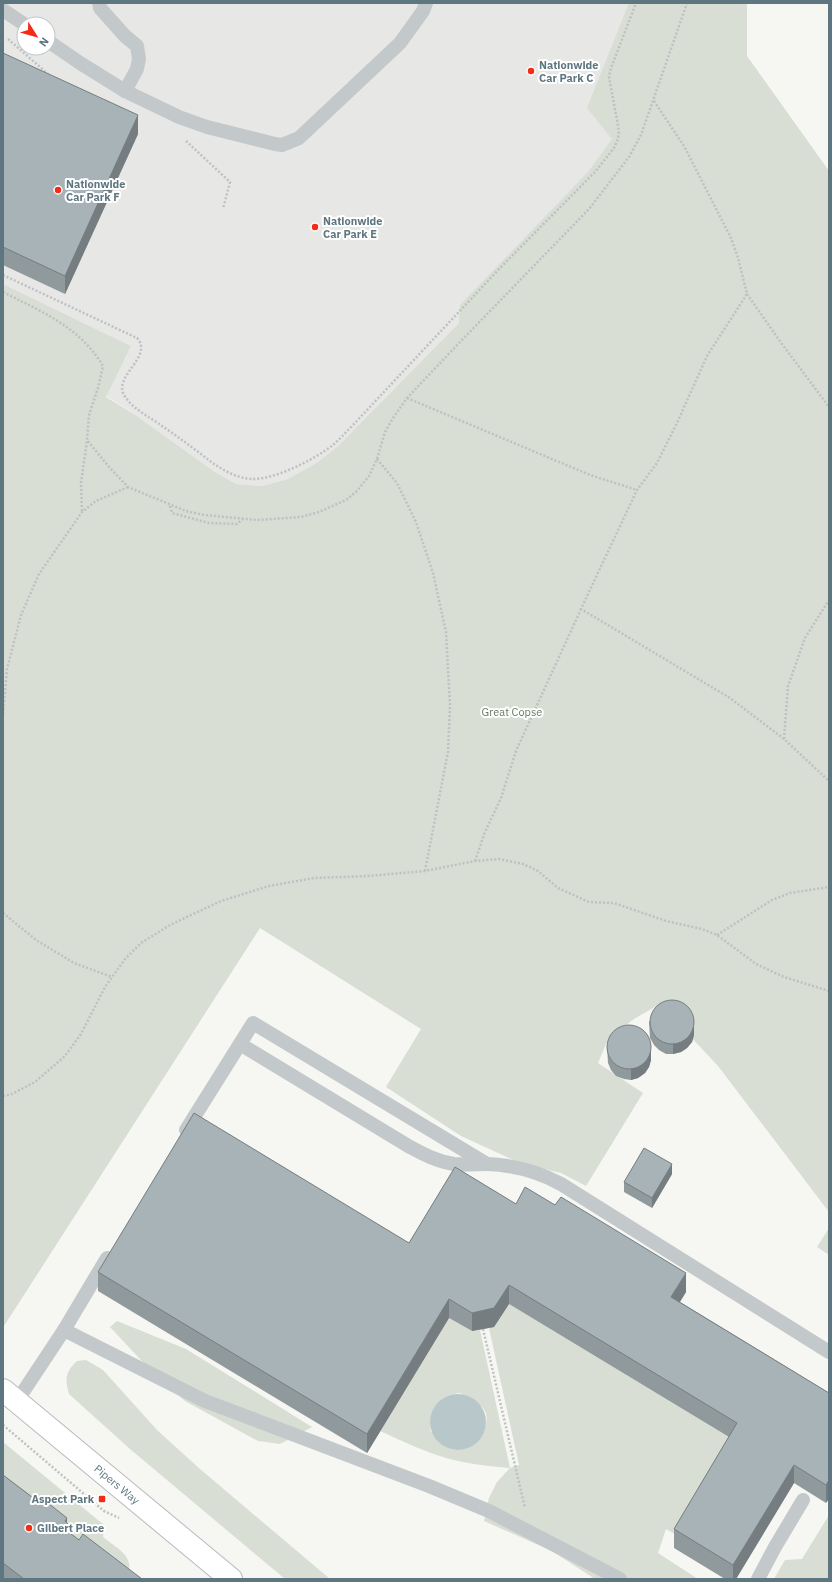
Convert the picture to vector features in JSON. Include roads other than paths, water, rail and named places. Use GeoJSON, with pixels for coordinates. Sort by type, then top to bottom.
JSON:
{"type":"FeatureCollection","features":[{"type":"Feature","properties":{"kind":"main road","name":"Pipers Way"},"geometry":{"type":"LineString","coordinates":[[10,1396],[231,1579]]}},
{"type":"Feature","properties":{"kind":"lane"},"geometry":{"type":"LineString","coordinates":[[99,3],[100,8],[125,36],[137,46],[139,59],[137,69],[125,91]]}},
{"type":"Feature","properties":{"kind":"lane"},"geometry":{"type":"LineString","coordinates":[[56,47],[80,64],[125,91],[179,118],[207,127],[282,145],[299,138],[400,43],[423,11],[426,3]]}},
{"type":"Feature","properties":{"kind":"lane"},"geometry":{"type":"LineString","coordinates":[[3,10],[16,19]]}},
{"type":"Feature","properties":{"kind":"lane"},"geometry":{"type":"LineString","coordinates":[[179,1141],[253,1023],[487,1164]]}},
{"type":"Feature","properties":{"kind":"lane"},"geometry":{"type":"LineString","coordinates":[[240,1044],[410,1148],[423,1154],[438,1160],[455,1164],[508,1165],[529,1170],[562,1184],[829,1352]]}},
{"type":"Feature","properties":{"kind":"lane"},"geometry":{"type":"LineString","coordinates":[[10,1396],[64,1330],[114,1247]]}},
{"type":"Feature","properties":{"kind":"lane"},"geometry":{"type":"LineString","coordinates":[[64,1330],[205,1401],[429,1486],[489,1511],[620,1579]]}},
{"type":"Feature","properties":{"kind":"lane"},"geometry":{"type":"LineString","coordinates":[[758,1579],[803,1500]]}},
{"type":"Feature","properties":{"kind":"place","name":"Nationwide Car Park C"},"geometry":{"type":"Point","coordinates":[531,71]}},
{"type":"Feature","properties":{"kind":"place","name":"Nationwide Car Park F"},"geometry":{"type":"Point","coordinates":[58,190]}},
{"type":"Feature","properties":{"kind":"place","name":"Nationwide Car Park E"},"geometry":{"type":"Point","coordinates":[315,227]}},
{"type":"Feature","properties":{"kind":"place","name":"Aspect Park"},"geometry":{"type":"Point","coordinates":[102,1499]}},
{"type":"Feature","properties":{"kind":"place","name":"Gilbert Place"},"geometry":{"type":"Point","coordinates":[29,1528]}},
{"type":"Feature","properties":{"kind":"park label","name":"Great Copse"},"geometry":{"type":"Point","coordinates":[512,712]}}]}
